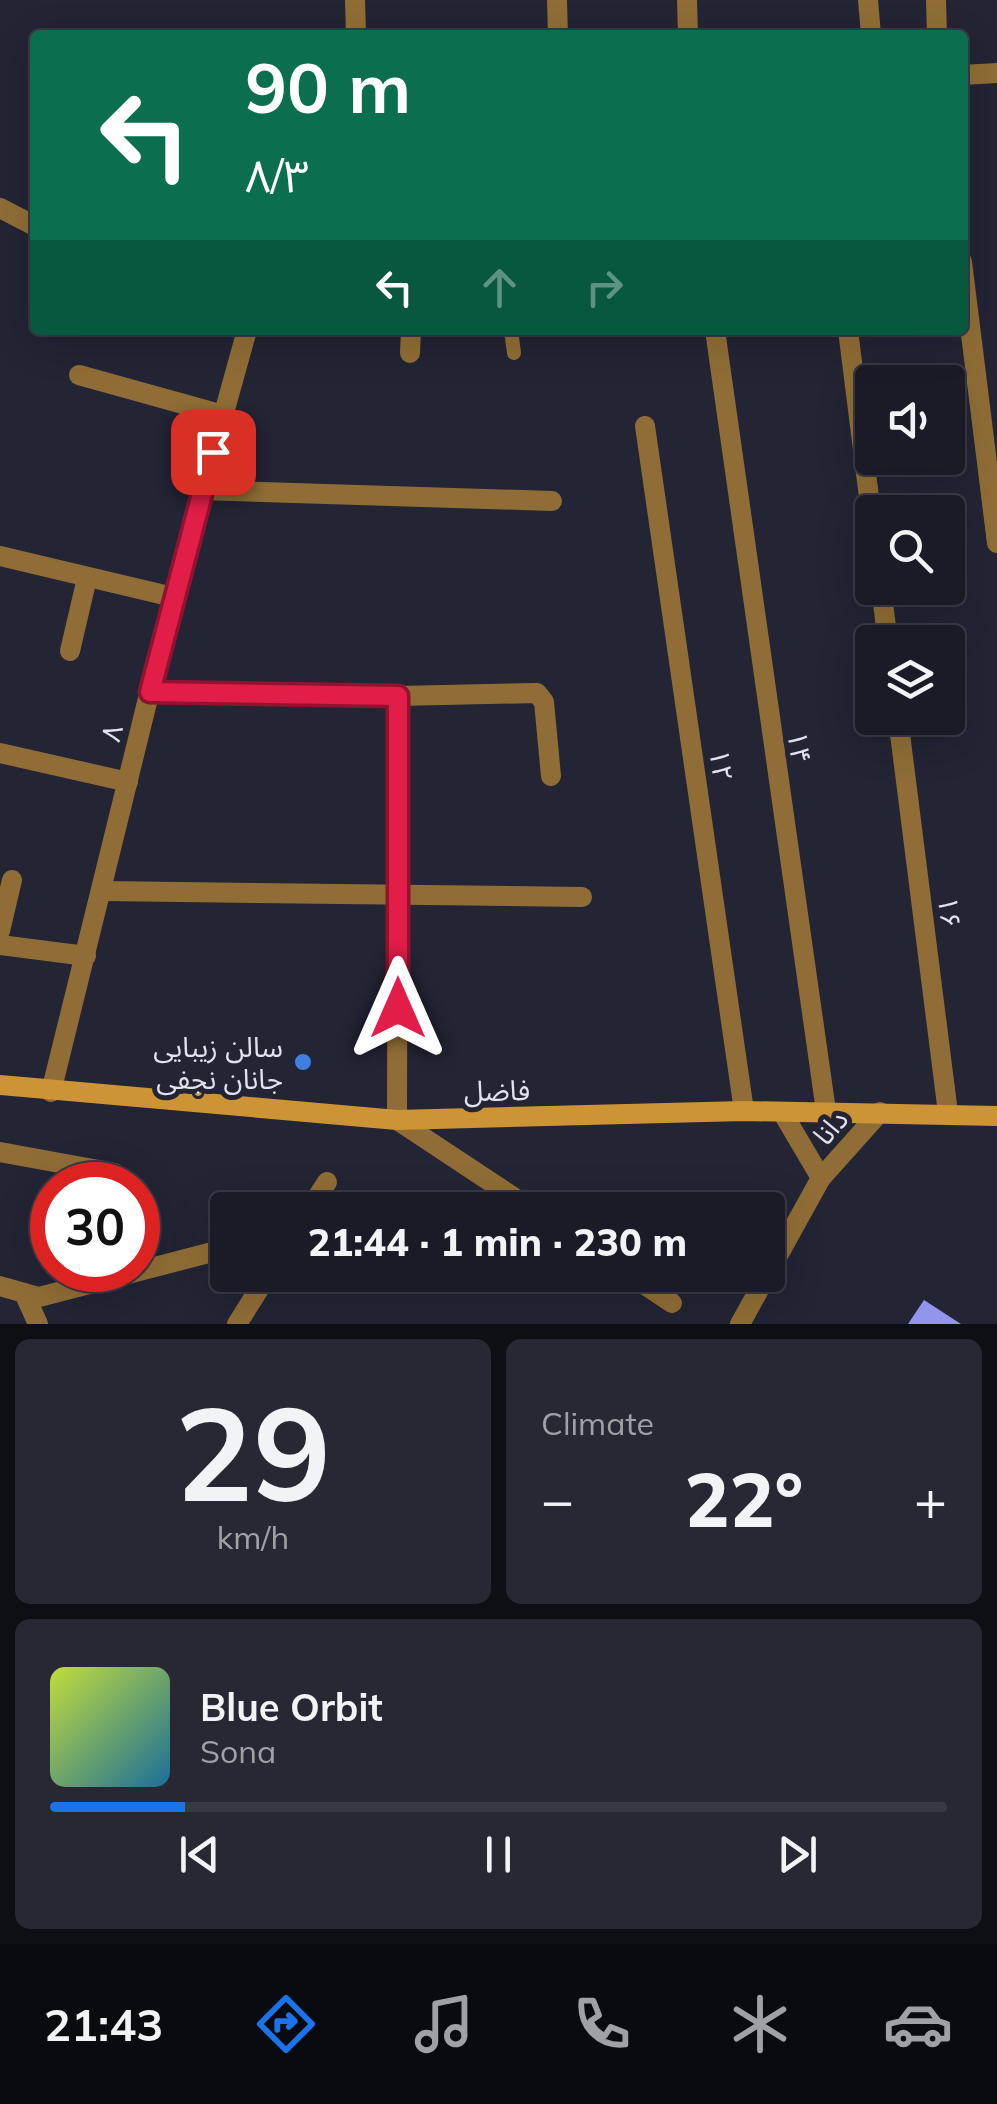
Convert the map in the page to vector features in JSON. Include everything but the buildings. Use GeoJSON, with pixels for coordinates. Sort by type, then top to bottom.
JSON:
{"type":"FeatureCollection","features":[{"type":"Feature","properties":{"kind":"main road","name":"فاضل"},"geometry":{"type":"LineString","coordinates":[[0,1084],[51,1092],[398,1120],[744,1111],[997,1116]]}},
{"type":"Feature","properties":{"kind":"street"},"geometry":{"type":"LineString","coordinates":[[355,0],[356,30]]}},
{"type":"Feature","properties":{"kind":"street"},"geometry":{"type":"LineString","coordinates":[[556,0],[558,30]]}},
{"type":"Feature","properties":{"kind":"street"},"geometry":{"type":"LineString","coordinates":[[687,0],[688,30]]}},
{"type":"Feature","properties":{"kind":"street"},"geometry":{"type":"LineString","coordinates":[[868,0],[870,30]]}},
{"type":"Feature","properties":{"kind":"street"},"geometry":{"type":"LineString","coordinates":[[936,0],[938,30]]}},
{"type":"Feature","properties":{"kind":"street"},"geometry":{"type":"LineString","coordinates":[[968,74],[997,73]]}},
{"type":"Feature","properties":{"kind":"street"},"geometry":{"type":"LineString","coordinates":[[0,208],[30,223]]}},
{"type":"Feature","properties":{"kind":"street"},"geometry":{"type":"LineString","coordinates":[[968,310],[997,543]]}},
{"type":"Feature","properties":{"kind":"street","name":"۸"},"geometry":{"type":"LineString","coordinates":[[51,1092],[172,597],[245,335]]}},
{"type":"Feature","properties":{"kind":"street"},"geometry":{"type":"LineString","coordinates":[[410,353],[411,335]]}},
{"type":"Feature","properties":{"kind":"street","name":"۱۴"},"geometry":{"type":"LineString","coordinates":[[715,335],[720,390],[826,1111]]}},
{"type":"Feature","properties":{"kind":"street"},"geometry":{"type":"LineString","coordinates":[[849,335],[869,495]]}},
{"type":"Feature","properties":{"kind":"street"},"geometry":{"type":"LineString","coordinates":[[78,375],[223,415]]}},
{"type":"Feature","properties":{"kind":"street","name":"۱۲"},"geometry":{"type":"LineString","coordinates":[[646,426],[744,1111]]}},
{"type":"Feature","properties":{"kind":"street"},"geometry":{"type":"LineString","coordinates":[[202,490],[552,501]]}},
{"type":"Feature","properties":{"kind":"street"},"geometry":{"type":"LineString","coordinates":[[0,558],[172,597]]}},
{"type":"Feature","properties":{"kind":"street"},"geometry":{"type":"LineString","coordinates":[[70,651],[87,578]]}},
{"type":"Feature","properties":{"kind":"street"},"geometry":{"type":"LineString","coordinates":[[150,692],[543,696],[552,776]]}},
{"type":"Feature","properties":{"kind":"street"},"geometry":{"type":"LineString","coordinates":[[398,696],[398,1120],[506,1192]]}},
{"type":"Feature","properties":{"kind":"street","name":"۱۶"},"geometry":{"type":"LineString","coordinates":[[900,735],[948,1113]]}},
{"type":"Feature","properties":{"kind":"street"},"geometry":{"type":"LineString","coordinates":[[0,753],[128,782]]}},
{"type":"Feature","properties":{"kind":"street"},"geometry":{"type":"LineString","coordinates":[[0,931],[12,880]]}},
{"type":"Feature","properties":{"kind":"street"},"geometry":{"type":"LineString","coordinates":[[102,890],[582,897]]}},
{"type":"Feature","properties":{"kind":"street"},"geometry":{"type":"LineString","coordinates":[[0,944],[86,956]]}},
{"type":"Feature","properties":{"kind":"street","name":"دانا"},"geometry":{"type":"LineString","coordinates":[[782,1112],[822,1178]]}},
{"type":"Feature","properties":{"kind":"street","name":"دانا"},"geometry":{"type":"LineString","coordinates":[[740,1324],[822,1178],[880,1112]]}},
{"type":"Feature","properties":{"kind":"street"},"geometry":{"type":"LineString","coordinates":[[0,1152],[55,1162]]}},
{"type":"Feature","properties":{"kind":"street"},"geometry":{"type":"LineString","coordinates":[[320,1192],[326,1182]]}},
{"type":"Feature","properties":{"kind":"street"},"geometry":{"type":"LineString","coordinates":[[0,1286],[39,1297],[210,1253]]}},
{"type":"Feature","properties":{"kind":"street"},"geometry":{"type":"LineString","coordinates":[[237,1324],[257,1292]]}},
{"type":"Feature","properties":{"kind":"street"},"geometry":{"type":"LineString","coordinates":[[656,1292],[672,1303]]}},
{"type":"Feature","properties":{"kind":"street"},"geometry":{"type":"LineString","coordinates":[[24,1293],[38,1324]]}},
{"type":"Feature","properties":{"kind":"lane"},"geometry":{"type":"LineString","coordinates":[[512,335],[514,353]]}},
{"type":"Feature","properties":{"kind":"place","name":"سالن زیبایی جانان نجفی"},"geometry":{"type":"Point","coordinates":[303,1062]}},
{"type":"Feature","properties":{"kind":"route"},"geometry":{"type":"LineString","coordinates":[[213,452],[150,692],[398,696],[398,1008]]}}]}
